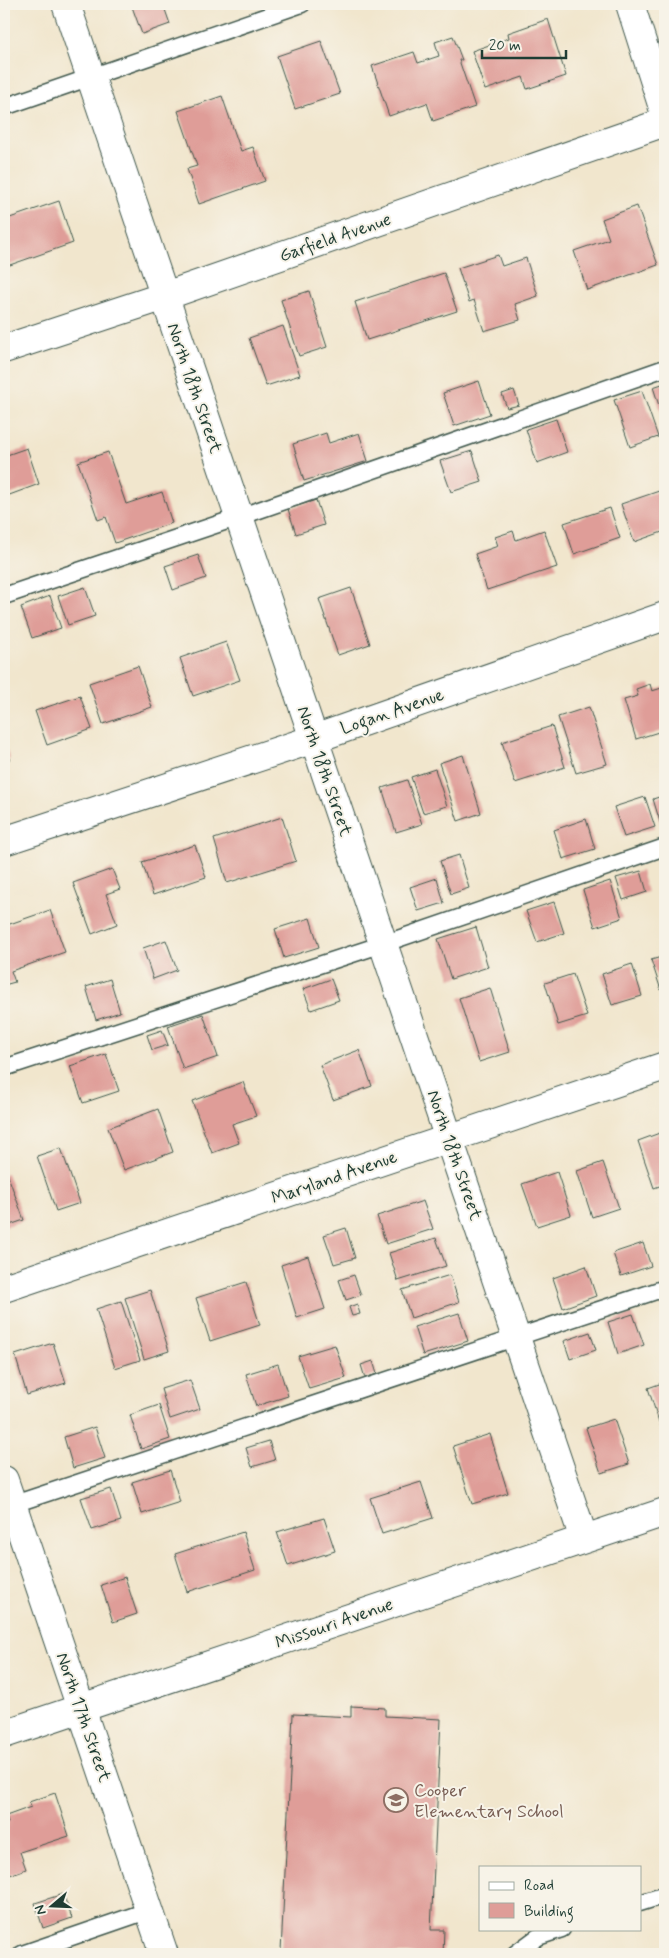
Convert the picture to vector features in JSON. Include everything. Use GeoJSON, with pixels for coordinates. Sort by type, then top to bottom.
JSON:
{"type":"FeatureCollection","features":[{"type":"Feature","properties":{"kind":"street","name":"North 18th Street"},"geometry":{"type":"LineString","coordinates":[[66,4],[584,1539]]}},
{"type":"Feature","properties":{"kind":"street"},"geometry":{"type":"LineString","coordinates":[[630,4],[665,114]]}},
{"type":"Feature","properties":{"kind":"street","name":"Garfield Avenue"},"geometry":{"type":"LineString","coordinates":[[4,349],[164,296],[665,122]]}},
{"type":"Feature","properties":{"kind":"street","name":"Logan Avenue"},"geometry":{"type":"LineString","coordinates":[[4,841],[314,739],[665,616]]}},
{"type":"Feature","properties":{"kind":"street","name":"Maryland Avenue"},"geometry":{"type":"LineString","coordinates":[[4,1288],[665,1066]]}},
{"type":"Feature","properties":{"kind":"street","name":"North 17th Street"},"geometry":{"type":"LineString","coordinates":[[7,1498],[81,1708],[164,1954]]}},
{"type":"Feature","properties":{"kind":"street","name":"Missouri Avenue"},"geometry":{"type":"LineString","coordinates":[[4,1734],[665,1512]]}},
{"type":"Feature","properties":{"kind":"lane"},"geometry":{"type":"LineString","coordinates":[[4,107],[302,4]]}},
{"type":"Feature","properties":{"kind":"lane"},"geometry":{"type":"LineString","coordinates":[[4,596],[665,368]]}},
{"type":"Feature","properties":{"kind":"lane"},"geometry":{"type":"LineString","coordinates":[[4,1068],[383,944],[665,847]]}},
{"type":"Feature","properties":{"kind":"lane"},"geometry":{"type":"LineString","coordinates":[[7,1498],[517,1339],[665,1288]]}},
{"type":"Feature","properties":{"kind":"lane"},"geometry":{"type":"LineString","coordinates":[[642,1901],[665,1895]]}},
{"type":"Feature","properties":{"kind":"lane"},"geometry":{"type":"LineString","coordinates":[[22,1954],[150,1910]]}},
{"type":"Feature","properties":{"kind":"lane"},"geometry":{"type":"LineString","coordinates":[[515,1954],[538,1937],[559,1930]]}},
{"type":"Feature","properties":{"kind":"building"},"geometry":{"type":"Polygon","coordinates":[[[131,4],[163,4],[170,24],[142,34],[131,4]]]}},
{"type":"Feature","properties":{"kind":"building"},"geometry":{"type":"Polygon","coordinates":[[[548,19],[566,76],[527,89],[523,77],[485,90],[472,51],[509,38],[508,33],[548,19]]]}},
{"type":"Feature","properties":{"kind":"building"},"geometry":{"type":"Polygon","coordinates":[[[453,36],[475,107],[433,121],[427,103],[389,116],[372,66],[414,52],[418,63],[439,56],[435,42],[453,36]]]}},
{"type":"Feature","properties":{"kind":"building"},"geometry":{"type":"Polygon","coordinates":[[[321,41],[340,94],[295,109],[277,56],[321,41]]]}},
{"type":"Feature","properties":{"kind":"building"},"geometry":{"type":"Polygon","coordinates":[[[222,96],[241,151],[253,147],[265,181],[199,204],[187,169],[197,166],[178,111],[222,96]]]}},
{"type":"Feature","properties":{"kind":"building"},"geometry":{"type":"Polygon","coordinates":[[[59,201],[73,243],[4,267],[4,220],[59,201]]]}},
{"type":"Feature","properties":{"kind":"building"},"geometry":{"type":"Polygon","coordinates":[[[637,206],[658,265],[587,290],[574,251],[609,239],[602,219],[637,206]]]}},
{"type":"Feature","properties":{"kind":"building"},"geometry":{"type":"Polygon","coordinates":[[[498,255],[502,266],[526,258],[538,296],[515,304],[520,320],[484,331],[474,300],[469,302],[458,268],[498,255]]]}},
{"type":"Feature","properties":{"kind":"building"},"geometry":{"type":"Polygon","coordinates":[[[444,273],[457,311],[367,340],[355,302],[444,273]]]}},
{"type":"Feature","properties":{"kind":"building"},"geometry":{"type":"Polygon","coordinates":[[[309,291],[327,347],[299,356],[281,300],[309,291]]]}},
{"type":"Feature","properties":{"kind":"building"},"geometry":{"type":"Polygon","coordinates":[[[283,326],[300,375],[266,386],[249,338],[283,326]]]}},
{"type":"Feature","properties":{"kind":"building"},"geometry":{"type":"Polygon","coordinates":[[[479,381],[490,414],[454,426],[443,393],[479,381]]]}},
{"type":"Feature","properties":{"kind":"building"},"geometry":{"type":"Polygon","coordinates":[[[665,383],[665,418],[663,418],[653,387],[665,383]]]}},
{"type":"Feature","properties":{"kind":"building"},"geometry":{"type":"Polygon","coordinates":[[[514,390],[519,405],[507,408],[502,394],[514,390]]]}},
{"type":"Feature","properties":{"kind":"building"},"geometry":{"type":"Polygon","coordinates":[[[642,391],[658,437],[630,447],[614,400],[642,391]]]}},
{"type":"Feature","properties":{"kind":"building"},"geometry":{"type":"Polygon","coordinates":[[[556,419],[567,452],[537,463],[526,429],[556,419]]]}},
{"type":"Feature","properties":{"kind":"building"},"geometry":{"type":"Polygon","coordinates":[[[326,433],[329,443],[359,433],[368,461],[304,481],[293,444],[326,433]]]}},
{"type":"Feature","properties":{"kind":"building"},"geometry":{"type":"Polygon","coordinates":[[[27,448],[39,484],[4,497],[4,456],[27,448]]]}},
{"type":"Feature","properties":{"kind":"building"},"geometry":{"type":"Polygon","coordinates":[[[472,451],[482,482],[451,492],[440,461],[472,451]]]}},
{"type":"Feature","properties":{"kind":"building"},"geometry":{"type":"Polygon","coordinates":[[[108,452],[126,504],[162,492],[172,523],[115,543],[106,517],[98,520],[78,462],[108,452]]]}},
{"type":"Feature","properties":{"kind":"building"},"geometry":{"type":"Polygon","coordinates":[[[665,489],[665,531],[634,542],[621,504],[665,489]]]}},
{"type":"Feature","properties":{"kind":"building"},"geometry":{"type":"Polygon","coordinates":[[[316,500],[324,525],[296,534],[288,509],[316,500]]]}},
{"type":"Feature","properties":{"kind":"building"},"geometry":{"type":"Polygon","coordinates":[[[610,508],[620,538],[574,554],[564,523],[610,508]]]}},
{"type":"Feature","properties":{"kind":"building"},"geometry":{"type":"Polygon","coordinates":[[[544,530],[557,567],[487,590],[475,554],[498,546],[495,537],[513,531],[516,540],[544,530]]]}},
{"type":"Feature","properties":{"kind":"building"},"geometry":{"type":"Polygon","coordinates":[[[198,555],[206,578],[173,590],[165,566],[198,555]]]}},
{"type":"Feature","properties":{"kind":"building"},"geometry":{"type":"Polygon","coordinates":[[[85,587],[95,616],[68,625],[58,596],[85,587]]]}},
{"type":"Feature","properties":{"kind":"building"},"geometry":{"type":"Polygon","coordinates":[[[351,588],[370,644],[338,655],[319,599],[351,588]]]}},
{"type":"Feature","properties":{"kind":"building"},"geometry":{"type":"Polygon","coordinates":[[[50,596],[61,628],[32,638],[21,607],[50,596]]]}},
{"type":"Feature","properties":{"kind":"building"},"geometry":{"type":"Polygon","coordinates":[[[226,642],[240,680],[193,696],[180,658],[226,642]]]}},
{"type":"Feature","properties":{"kind":"building"},"geometry":{"type":"Polygon","coordinates":[[[138,666],[152,707],[103,724],[89,683],[138,666]]]}},
{"type":"Feature","properties":{"kind":"building"},"geometry":{"type":"Polygon","coordinates":[[[650,684],[652,691],[665,687],[665,730],[636,739],[624,700],[638,696],[636,689],[650,684]]]}},
{"type":"Feature","properties":{"kind":"building"},"geometry":{"type":"Polygon","coordinates":[[[80,696],[92,729],[47,745],[35,711],[80,696]]]}},
{"type":"Feature","properties":{"kind":"building"},"geometry":{"type":"Polygon","coordinates":[[[589,707],[607,764],[576,773],[558,717],[589,707]]]}},
{"type":"Feature","properties":{"kind":"building"},"geometry":{"type":"Polygon","coordinates":[[[552,726],[565,767],[515,783],[502,742],[552,726]]]}},
{"type":"Feature","properties":{"kind":"building"},"geometry":{"type":"Polygon","coordinates":[[[4,743],[10,759],[4,761],[4,743]]]}},
{"type":"Feature","properties":{"kind":"building"},"geometry":{"type":"Polygon","coordinates":[[[463,755],[481,813],[458,821],[439,763],[463,755]]]}},
{"type":"Feature","properties":{"kind":"building"},"geometry":{"type":"Polygon","coordinates":[[[435,769],[447,806],[423,813],[411,777],[435,769]]]}},
{"type":"Feature","properties":{"kind":"building"},"geometry":{"type":"Polygon","coordinates":[[[407,780],[422,824],[396,832],[382,788],[407,780]]]}},
{"type":"Feature","properties":{"kind":"building"},"geometry":{"type":"Polygon","coordinates":[[[665,795],[665,824],[661,825],[653,799],[665,795]]]}},
{"type":"Feature","properties":{"kind":"building"},"geometry":{"type":"Polygon","coordinates":[[[645,797],[655,827],[624,837],[614,807],[645,797]]]}},
{"type":"Feature","properties":{"kind":"building"},"geometry":{"type":"Polygon","coordinates":[[[282,817],[296,861],[227,883],[214,839],[282,817]]]}},
{"type":"Feature","properties":{"kind":"building"},"geometry":{"type":"Polygon","coordinates":[[[586,819],[595,849],[563,859],[554,830],[586,819]]]}},
{"type":"Feature","properties":{"kind":"building"},"geometry":{"type":"Polygon","coordinates":[[[195,845],[206,877],[153,895],[142,862],[195,845]]]}},
{"type":"Feature","properties":{"kind":"building"},"geometry":{"type":"Polygon","coordinates":[[[459,855],[469,888],[451,894],[440,861],[459,855]]]}},
{"type":"Feature","properties":{"kind":"building"},"geometry":{"type":"Polygon","coordinates":[[[112,869],[120,889],[106,894],[117,924],[92,934],[73,883],[112,869]]]}},
{"type":"Feature","properties":{"kind":"building"},"geometry":{"type":"Polygon","coordinates":[[[641,871],[647,892],[623,900],[616,878],[641,871]]]}},
{"type":"Feature","properties":{"kind":"building"},"geometry":{"type":"Polygon","coordinates":[[[437,878],[444,903],[418,911],[410,887],[437,878]]]}},
{"type":"Feature","properties":{"kind":"building"},"geometry":{"type":"Polygon","coordinates":[[[610,881],[622,918],[595,927],[583,890],[610,881]]]}},
{"type":"Feature","properties":{"kind":"building"},"geometry":{"type":"Polygon","coordinates":[[[554,902],[564,933],[537,942],[526,911],[554,902]]]}},
{"type":"Feature","properties":{"kind":"building"},"geometry":{"type":"Polygon","coordinates":[[[50,910],[65,952],[11,971],[15,982],[4,985],[4,926],[50,910]]]}},
{"type":"Feature","properties":{"kind":"building"},"geometry":{"type":"Polygon","coordinates":[[[310,918],[319,947],[284,958],[275,929],[310,918]]]}},
{"type":"Feature","properties":{"kind":"building"},"geometry":{"type":"Polygon","coordinates":[[[476,927],[488,967],[451,979],[438,939],[476,927]]]}},
{"type":"Feature","properties":{"kind":"building"},"geometry":{"type":"Polygon","coordinates":[[[166,940],[177,970],[153,979],[143,948],[166,940]]]}},
{"type":"Feature","properties":{"kind":"building"},"geometry":{"type":"Polygon","coordinates":[[[665,956],[665,992],[662,993],[651,960],[665,956]]]}},
{"type":"Feature","properties":{"kind":"building"},"geometry":{"type":"Polygon","coordinates":[[[632,964],[642,996],[612,1005],[602,974],[632,964]]]}},
{"type":"Feature","properties":{"kind":"building"},"geometry":{"type":"Polygon","coordinates":[[[573,974],[587,1016],[558,1025],[545,983],[573,974]]]}},
{"type":"Feature","properties":{"kind":"building"},"geometry":{"type":"Polygon","coordinates":[[[110,979],[120,1012],[96,1020],[86,987],[110,979]]]}},
{"type":"Feature","properties":{"kind":"building"},"geometry":{"type":"Polygon","coordinates":[[[331,979],[339,1000],[311,1010],[303,989],[331,979]]]}},
{"type":"Feature","properties":{"kind":"building"},"geometry":{"type":"Polygon","coordinates":[[[490,988],[510,1052],[479,1062],[459,998],[490,988]]]}},
{"type":"Feature","properties":{"kind":"building"},"geometry":{"type":"Polygon","coordinates":[[[203,1014],[218,1057],[183,1069],[168,1026],[203,1014]]]}},
{"type":"Feature","properties":{"kind":"building"},"geometry":{"type":"Polygon","coordinates":[[[162,1030],[168,1045],[152,1050],[147,1035],[162,1030]]]}},
{"type":"Feature","properties":{"kind":"building"},"geometry":{"type":"Polygon","coordinates":[[[359,1050],[372,1086],[333,1100],[320,1065],[359,1050]]]}},
{"type":"Feature","properties":{"kind":"building"},"geometry":{"type":"Polygon","coordinates":[[[106,1054],[119,1091],[83,1103],[70,1066],[106,1054]]]}},
{"type":"Feature","properties":{"kind":"building"},"geometry":{"type":"Polygon","coordinates":[[[243,1082],[256,1116],[232,1124],[239,1143],[212,1153],[192,1101],[243,1082]]]}},
{"type":"Feature","properties":{"kind":"building"},"geometry":{"type":"Polygon","coordinates":[[[158,1109],[173,1152],[124,1170],[108,1128],[158,1109]]]}},
{"type":"Feature","properties":{"kind":"building"},"geometry":{"type":"Polygon","coordinates":[[[665,1131],[665,1184],[654,1188],[638,1141],[665,1131]]]}},
{"type":"Feature","properties":{"kind":"building"},"geometry":{"type":"Polygon","coordinates":[[[61,1148],[80,1203],[56,1211],[37,1156],[61,1148]]]}},
{"type":"Feature","properties":{"kind":"building"},"geometry":{"type":"Polygon","coordinates":[[[603,1162],[619,1208],[592,1217],[577,1171],[603,1162]]]}},
{"type":"Feature","properties":{"kind":"building"},"geometry":{"type":"Polygon","coordinates":[[[557,1172],[571,1215],[537,1226],[522,1184],[557,1172]]]}},
{"type":"Feature","properties":{"kind":"building"},"geometry":{"type":"Polygon","coordinates":[[[7,1173],[24,1220],[4,1227],[4,1174],[7,1173]]]}},
{"type":"Feature","properties":{"kind":"building"},"geometry":{"type":"Polygon","coordinates":[[[423,1201],[433,1229],[386,1244],[377,1216],[423,1201]]]}},
{"type":"Feature","properties":{"kind":"building"},"geometry":{"type":"Polygon","coordinates":[[[346,1228],[355,1258],[334,1264],[324,1235],[346,1228]]]}},
{"type":"Feature","properties":{"kind":"building"},"geometry":{"type":"Polygon","coordinates":[[[436,1238],[446,1266],[398,1281],[389,1253],[436,1238]]]}},
{"type":"Feature","properties":{"kind":"building"},"geometry":{"type":"Polygon","coordinates":[[[643,1243],[651,1266],[621,1276],[613,1253],[643,1243]]]}},
{"type":"Feature","properties":{"kind":"building"},"geometry":{"type":"Polygon","coordinates":[[[308,1256],[325,1309],[297,1318],[281,1265],[308,1256]]]}},
{"type":"Feature","properties":{"kind":"building"},"geometry":{"type":"Polygon","coordinates":[[[586,1266],[596,1296],[563,1308],[553,1278],[586,1266]]]}},
{"type":"Feature","properties":{"kind":"building"},"geometry":{"type":"Polygon","coordinates":[[[354,1275],[361,1295],[346,1300],[339,1280],[354,1275]]]}},
{"type":"Feature","properties":{"kind":"building"},"geometry":{"type":"Polygon","coordinates":[[[450,1275],[459,1302],[411,1318],[402,1290],[450,1275]]]}},
{"type":"Feature","properties":{"kind":"building"},"geometry":{"type":"Polygon","coordinates":[[[246,1282],[260,1325],[210,1341],[196,1298],[246,1282]]]}},
{"type":"Feature","properties":{"kind":"building"},"geometry":{"type":"Polygon","coordinates":[[[150,1290],[169,1351],[144,1359],[125,1298],[150,1290]]]}},
{"type":"Feature","properties":{"kind":"building"},"geometry":{"type":"Polygon","coordinates":[[[121,1301],[140,1360],[115,1368],[96,1309],[121,1301]]]}},
{"type":"Feature","properties":{"kind":"building"},"geometry":{"type":"Polygon","coordinates":[[[357,1304],[360,1314],[352,1316],[349,1307],[357,1304]]]}},
{"type":"Feature","properties":{"kind":"building"},"geometry":{"type":"Polygon","coordinates":[[[459,1313],[468,1341],[423,1355],[414,1327],[459,1313]]]}},
{"type":"Feature","properties":{"kind":"building"},"geometry":{"type":"Polygon","coordinates":[[[633,1314],[644,1345],[618,1354],[608,1322],[633,1314]]]}},
{"type":"Feature","properties":{"kind":"building"},"geometry":{"type":"Polygon","coordinates":[[[590,1332],[596,1350],[570,1359],[564,1341],[590,1332]]]}},
{"type":"Feature","properties":{"kind":"building"},"geometry":{"type":"Polygon","coordinates":[[[53,1343],[66,1383],[27,1395],[15,1355],[53,1343]]]}},
{"type":"Feature","properties":{"kind":"building"},"geometry":{"type":"Polygon","coordinates":[[[335,1345],[346,1378],[309,1389],[298,1356],[335,1345]]]}},
{"type":"Feature","properties":{"kind":"building"},"geometry":{"type":"Polygon","coordinates":[[[373,1361],[377,1374],[365,1378],[361,1365],[373,1361]]]}},
{"type":"Feature","properties":{"kind":"building"},"geometry":{"type":"Polygon","coordinates":[[[278,1364],[288,1396],[256,1406],[246,1374],[278,1364]]]}},
{"type":"Feature","properties":{"kind":"building"},"geometry":{"type":"Polygon","coordinates":[[[190,1380],[200,1409],[170,1419],[161,1389],[190,1380]]]}},
{"type":"Feature","properties":{"kind":"building"},"geometry":{"type":"Polygon","coordinates":[[[665,1382],[665,1440],[648,1388],[665,1382]]]}},
{"type":"Feature","properties":{"kind":"building"},"geometry":{"type":"Polygon","coordinates":[[[159,1405],[170,1439],[141,1449],[130,1415],[159,1405]]]}},
{"type":"Feature","properties":{"kind":"building"},"geometry":{"type":"Polygon","coordinates":[[[614,1419],[629,1464],[601,1473],[586,1428],[614,1419]]]}},
{"type":"Feature","properties":{"kind":"building"},"geometry":{"type":"Polygon","coordinates":[[[95,1427],[105,1458],[73,1468],[64,1437],[95,1427]]]}},
{"type":"Feature","properties":{"kind":"building"},"geometry":{"type":"Polygon","coordinates":[[[490,1434],[508,1493],[472,1504],[453,1446],[490,1434]]]}},
{"type":"Feature","properties":{"kind":"building"},"geometry":{"type":"Polygon","coordinates":[[[269,1441],[275,1460],[252,1467],[246,1448],[269,1441]]]}},
{"type":"Feature","properties":{"kind":"building"},"geometry":{"type":"Polygon","coordinates":[[[170,1470],[180,1502],[142,1514],[132,1482],[170,1470]]]}},
{"type":"Feature","properties":{"kind":"building"},"geometry":{"type":"Polygon","coordinates":[[[421,1482],[433,1518],[382,1534],[370,1498],[421,1482]]]}},
{"type":"Feature","properties":{"kind":"building"},"geometry":{"type":"Polygon","coordinates":[[[111,1489],[121,1521],[92,1530],[81,1498],[111,1489]]]}},
{"type":"Feature","properties":{"kind":"building"},"geometry":{"type":"Polygon","coordinates":[[[324,1518],[335,1551],[288,1566],[277,1532],[324,1518]]]}},
{"type":"Feature","properties":{"kind":"building"},"geometry":{"type":"Polygon","coordinates":[[[243,1532],[255,1570],[187,1592],[175,1554],[243,1532]]]}},
{"type":"Feature","properties":{"kind":"building"},"geometry":{"type":"Polygon","coordinates":[[[125,1577],[137,1614],[113,1622],[101,1585],[125,1577]]]}},
{"type":"Feature","properties":{"kind":"building"},"geometry":{"type":"Polygon","coordinates":[[[351,1706],[385,1708],[385,1716],[441,1719],[431,1930],[444,1930],[443,1954],[295,1954],[295,1952],[281,1951],[293,1714],[351,1717],[351,1706]]]}},
{"type":"Feature","properties":{"kind":"building"},"geometry":{"type":"Polygon","coordinates":[[[55,1793],[69,1836],[20,1852],[26,1869],[7,1876],[4,1867],[4,1825],[8,1823],[6,1816],[31,1807],[29,1802],[55,1793]]]}},
{"type":"Feature","properties":{"kind":"building"},"geometry":{"type":"Polygon","coordinates":[[[63,1894],[72,1918],[43,1928],[35,1903],[63,1894]]]}},
{"type":"Feature","properties":{"kind":"place","name":"Cooper Elementary School"},"geometry":{"type":"Point","coordinates":[396,1800]}}]}
